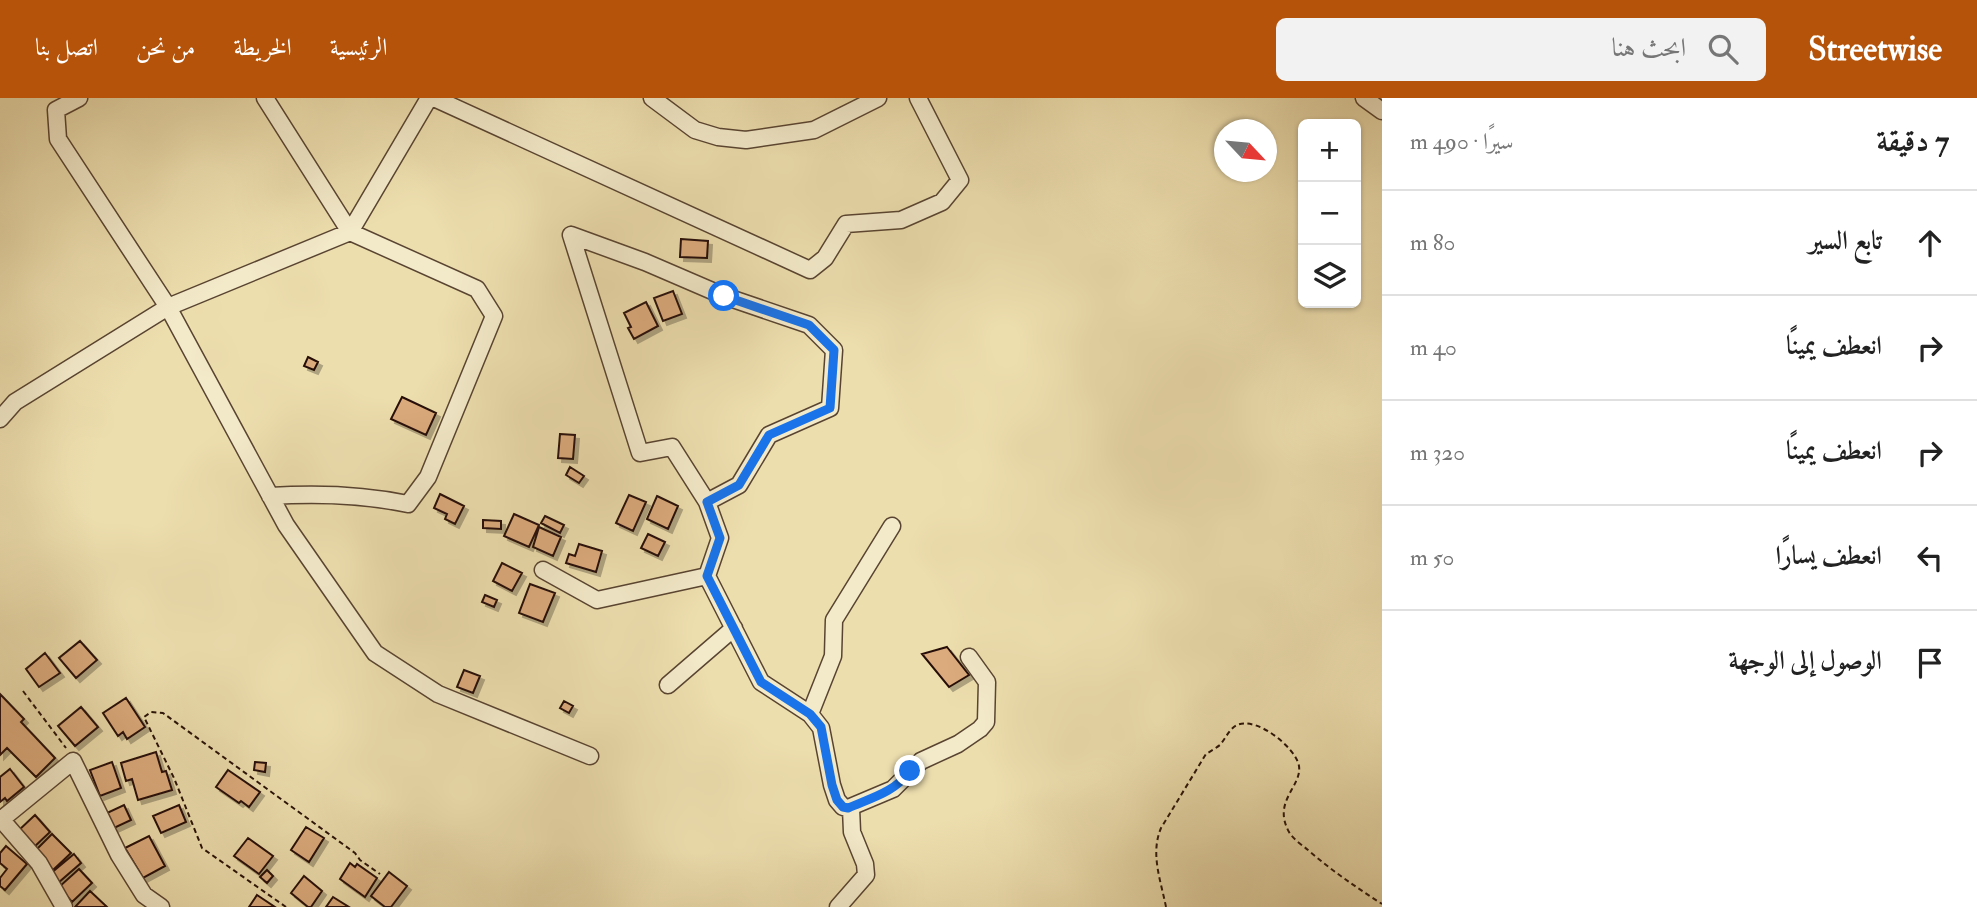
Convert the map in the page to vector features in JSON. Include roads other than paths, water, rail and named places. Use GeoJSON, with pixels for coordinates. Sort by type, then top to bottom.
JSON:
{"type":"FeatureCollection","features":[{"type":"Feature","properties":{"kind":"street"},"geometry":{"type":"LineString","coordinates":[[79,98],[56,110],[58,139],[168,307],[286,525],[375,653],[438,694],[590,756]]}},
{"type":"Feature","properties":{"kind":"street"},"geometry":{"type":"LineString","coordinates":[[265,98],[350,232],[477,289],[494,316],[428,477],[408,504],[372,496],[315,493],[270,496]]}},
{"type":"Feature","properties":{"kind":"street"},"geometry":{"type":"LineString","coordinates":[[0,419],[15,402],[168,307],[350,232],[429,98]]}},
{"type":"Feature","properties":{"kind":"street"},"geometry":{"type":"LineString","coordinates":[[434,98],[810,270],[825,258],[846,224],[901,220],[942,202],[960,180],[918,98]]}},
{"type":"Feature","properties":{"kind":"street"},"geometry":{"type":"LineString","coordinates":[[652,98],[695,130],[718,137],[746,140],[814,130],[878,98]]}},
{"type":"Feature","properties":{"kind":"street"},"geometry":{"type":"LineString","coordinates":[[1364,98],[1382,111]]}},
{"type":"Feature","properties":{"kind":"street"},"geometry":{"type":"LineString","coordinates":[[707,502],[739,485],[769,435],[830,408],[834,350],[809,325],[724,296],[646,262],[571,235],[640,453],[673,447],[707,502],[720,538],[707,576],[761,682],[810,714],[821,727],[832,785],[837,800],[843,807],[851,808],[852,832],[865,864],[866,875],[838,907]]}},
{"type":"Feature","properties":{"kind":"street"},"geometry":{"type":"LineString","coordinates":[[810,714],[833,656],[834,620],[892,526]]}},
{"type":"Feature","properties":{"kind":"street"},"geometry":{"type":"LineString","coordinates":[[543,570],[597,600],[707,576]]}},
{"type":"Feature","properties":{"kind":"street"},"geometry":{"type":"LineString","coordinates":[[668,685],[734,628]]}},
{"type":"Feature","properties":{"kind":"street"},"geometry":{"type":"LineString","coordinates":[[848,808],[893,789],[921,761],[958,744],[986,722],[987,682],[970,657]]}},
{"type":"Feature","properties":{"kind":"street"},"geometry":{"type":"LineString","coordinates":[[64,907],[39,863],[1,819],[73,761],[119,855],[144,895],[161,907]]}}]}
